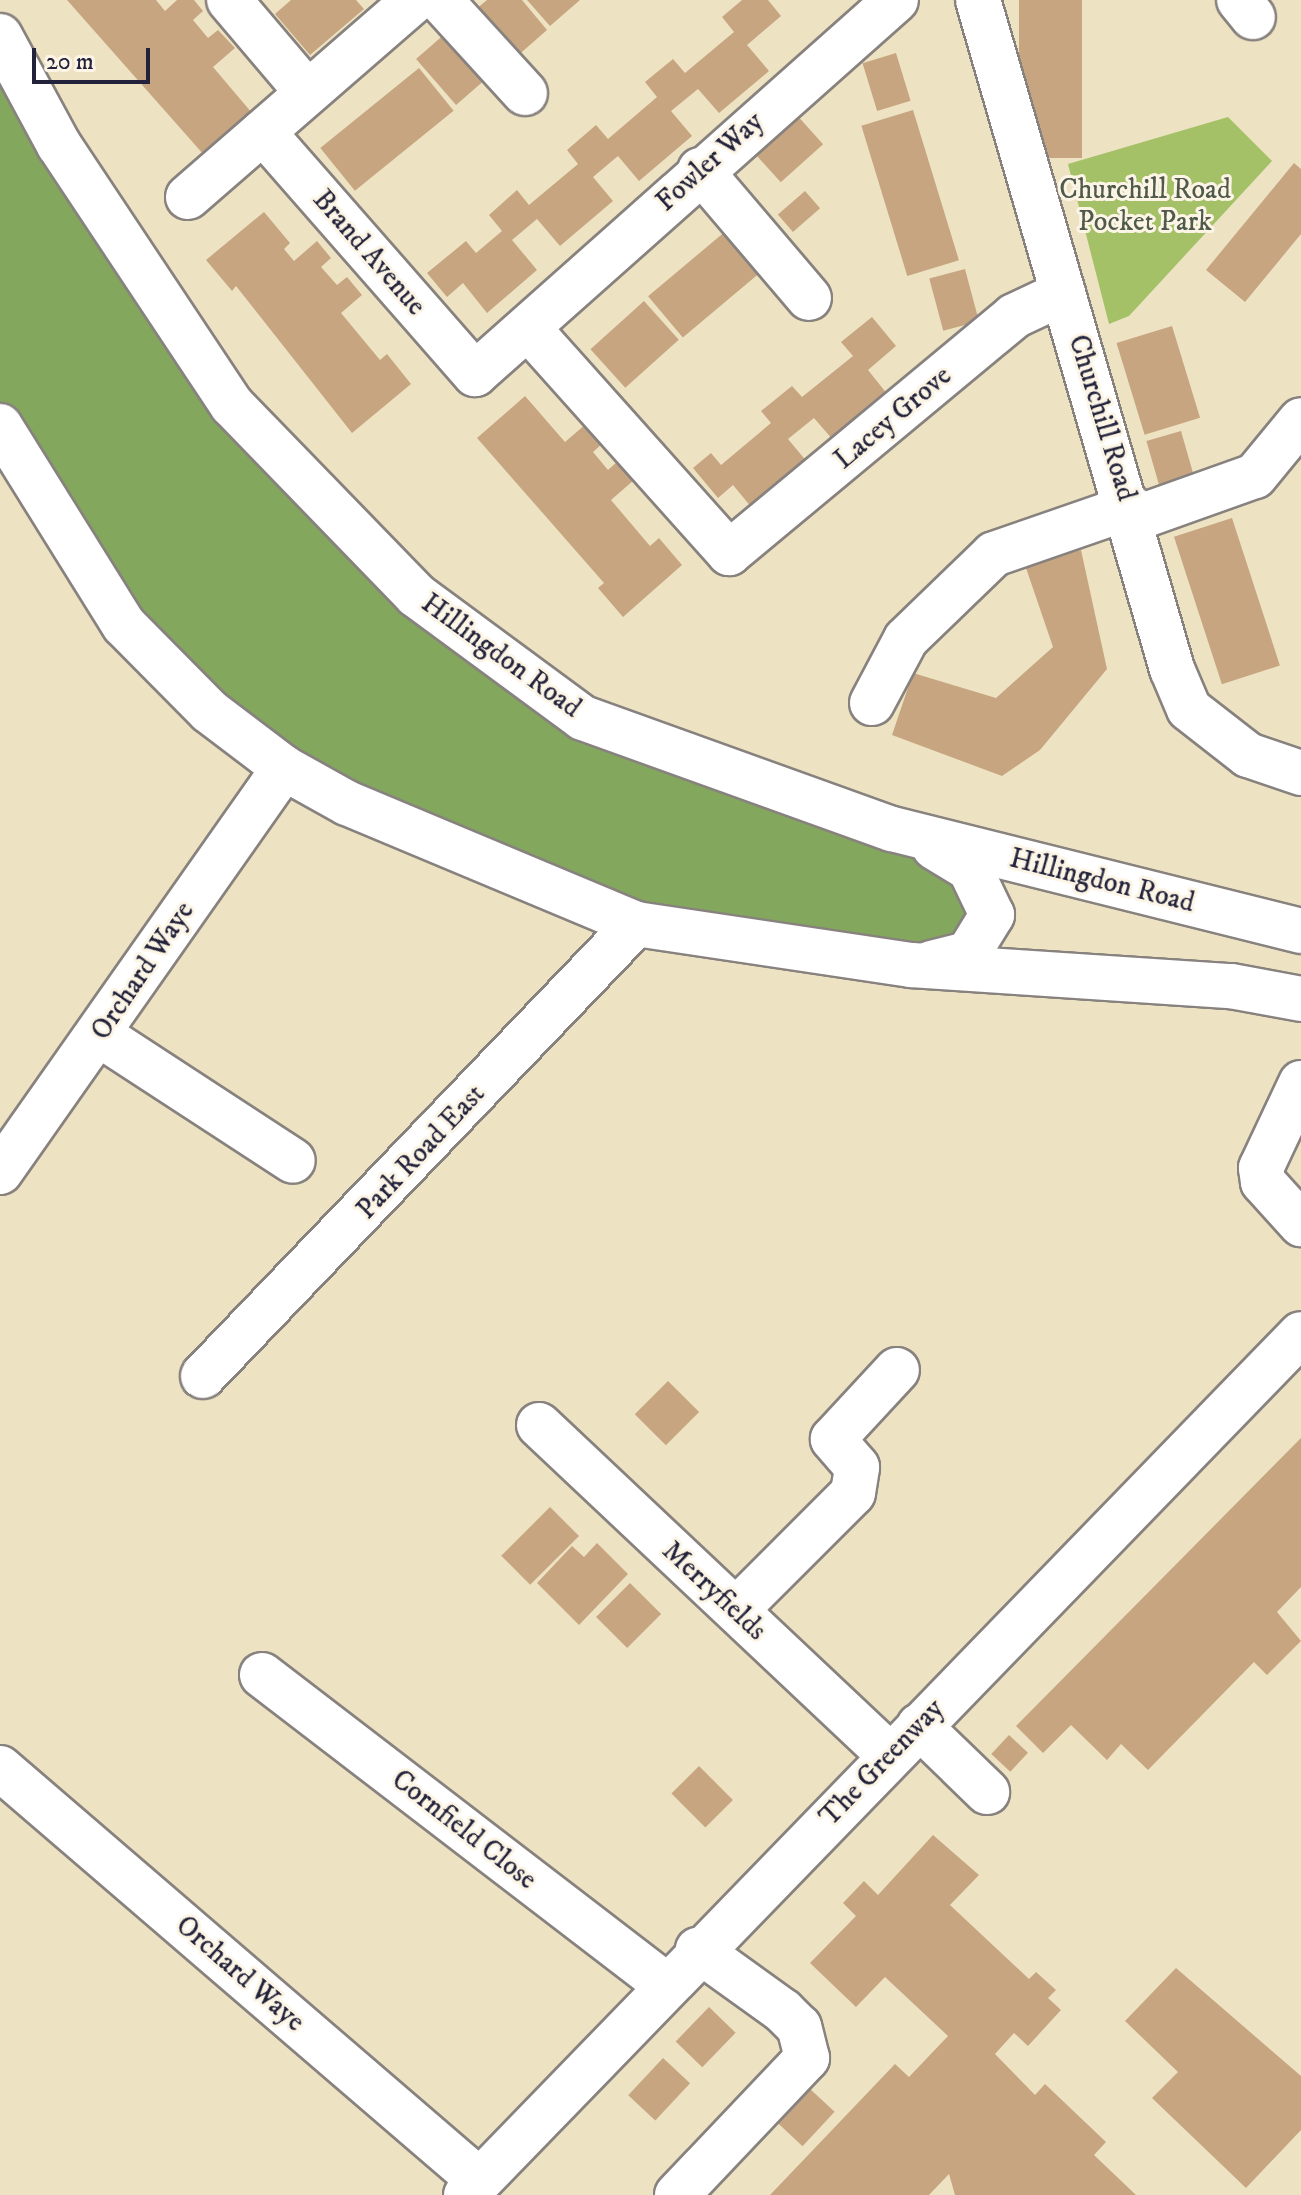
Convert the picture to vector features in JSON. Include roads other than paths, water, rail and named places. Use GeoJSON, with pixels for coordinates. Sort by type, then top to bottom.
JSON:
{"type":"FeatureCollection","features":[{"type":"Feature","properties":{"kind":"street"},"geometry":{"type":"LineString","coordinates":[[229,0],[307,92]]}},
{"type":"Feature","properties":{"kind":"street"},"geometry":{"type":"LineString","coordinates":[[188,197],[415,0]]}},
{"type":"Feature","properties":{"kind":"street"},"geometry":{"type":"LineString","coordinates":[[440,0],[525,93]]}},
{"type":"Feature","properties":{"kind":"street","name":"Fowler Way"},"geometry":{"type":"LineString","coordinates":[[475,374],[700,170],[896,0]]}},
{"type":"Feature","properties":{"kind":"street","name":"Churchill Road"},"geometry":{"type":"LineString","coordinates":[[978,0],[1063,293],[1132,513],[1172,669],[1189,709],[1248,755],[1301,773]]}},
{"type":"Feature","properties":{"kind":"street","name":"Hillingdon Road"},"geometry":{"type":"LineString","coordinates":[[0,36],[59,145],[232,405],[416,595],[583,718],[892,829],[1301,931]]}},
{"type":"Feature","properties":{"kind":"street","name":"Brand Avenue"},"geometry":{"type":"LineString","coordinates":[[263,132],[475,374]]}},
{"type":"Feature","properties":{"kind":"street"},"geometry":{"type":"LineString","coordinates":[[700,170],[809,298]]}},
{"type":"Feature","properties":{"kind":"street","name":"Lacey Grove"},"geometry":{"type":"LineString","coordinates":[[528,328],[729,553],[1014,316],[1063,293]]}},
{"type":"Feature","properties":{"kind":"street"},"geometry":{"type":"LineString","coordinates":[[872,703],[906,639],[994,554],[1255,476],[1301,420]]}},
{"type":"Feature","properties":{"kind":"street"},"geometry":{"type":"LineString","coordinates":[[0,426],[124,625],[209,711],[284,768],[347,803],[636,924],[911,965],[1231,986],[1301,999]]}},
{"type":"Feature","properties":{"kind":"street","name":"Orchard Waye"},"geometry":{"type":"LineString","coordinates":[[0,1172],[100,1035],[284,768]]}},
{"type":"Feature","properties":{"kind":"street"},"geometry":{"type":"LineString","coordinates":[[892,829],[970,869],[992,915],[968,954],[911,965]]}},
{"type":"Feature","properties":{"kind":"street","name":"Park Road East"},"geometry":{"type":"LineString","coordinates":[[203,1376],[636,924]]}},
{"type":"Feature","properties":{"kind":"street"},"geometry":{"type":"LineString","coordinates":[[100,1035],[293,1161]]}},
{"type":"Feature","properties":{"kind":"street"},"geometry":{"type":"LineString","coordinates":[[1301,1083],[1261,1168],[1263,1182],[1301,1224]]}},
{"type":"Feature","properties":{"kind":"street","name":"The Greenway"},"geometry":{"type":"LineString","coordinates":[[472,2188],[698,1950],[1301,1334]]}},
{"type":"Feature","properties":{"kind":"street"},"geometry":{"type":"LineString","coordinates":[[736,1610],[853,1493],[857,1467],[833,1439],[897,1370]]}},
{"type":"Feature","properties":{"kind":"street","name":"Merryfields"},"geometry":{"type":"LineString","coordinates":[[539,1425],[736,1610],[904,1741],[987,1792]]}},
{"type":"Feature","properties":{"kind":"street","name":"Cornfield Close"},"geometry":{"type":"LineString","coordinates":[[262,1675],[666,1985]]}},
{"type":"Feature","properties":{"kind":"street","name":"Orchard Waye"},"geometry":{"type":"LineString","coordinates":[[0,1768],[472,2188]]}},
{"type":"Feature","properties":{"kind":"street"},"geometry":{"type":"LineString","coordinates":[[677,2195],[807,2058],[799,2027],[783,2011],[698,1950]]}},
{"type":"Feature","properties":{"kind":"park label","name":"Churchill Road Pocket Park"},"geometry":{"type":"Point","coordinates":[1145,206]}}]}
